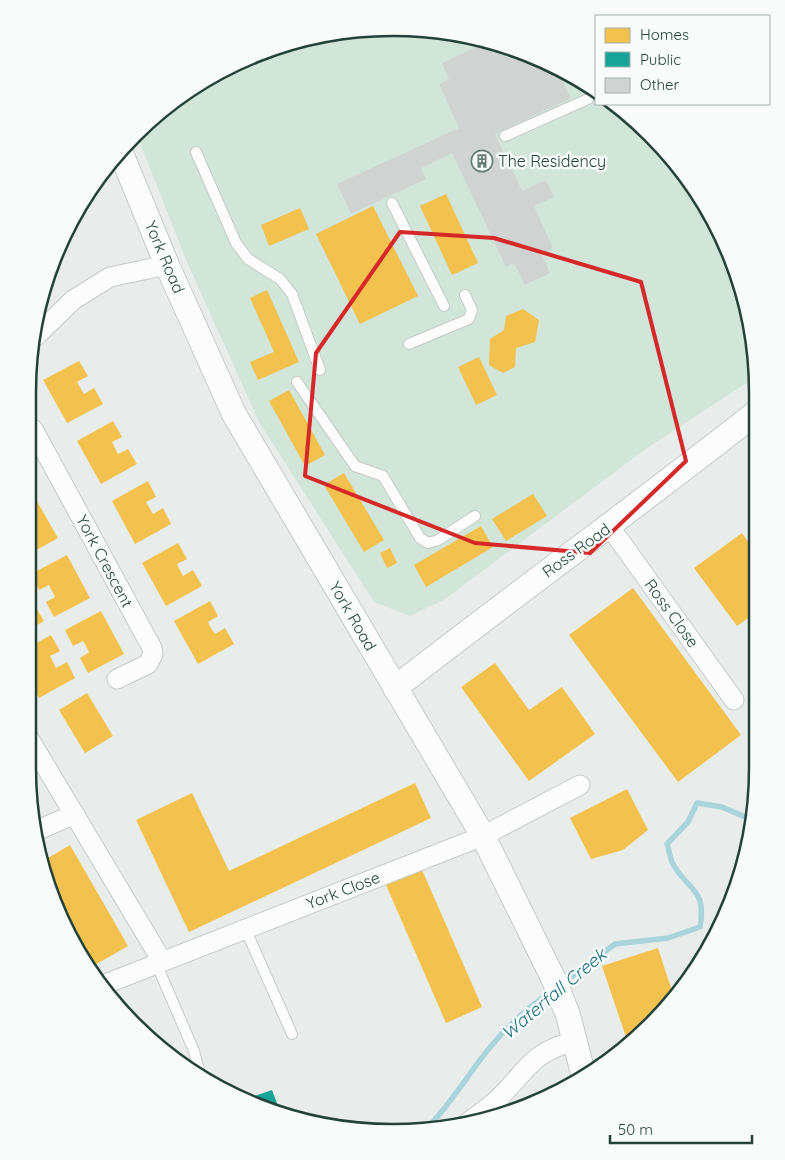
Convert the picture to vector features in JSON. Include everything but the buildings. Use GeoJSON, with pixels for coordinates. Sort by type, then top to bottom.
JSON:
{"type":"FeatureCollection","features":[{"type":"Feature","properties":{"kind":"street","name":"York Road"},"geometry":{"type":"LineString","coordinates":[[124,160],[167,265],[234,414],[483,836],[554,980],[568,1015],[582,1069]]}},
{"type":"Feature","properties":{"kind":"street"},"geometry":{"type":"LineString","coordinates":[[42,331],[73,300],[110,277],[167,265]]}},
{"type":"Feature","properties":{"kind":"street","name":"Ross Road"},"geometry":{"type":"LineString","coordinates":[[395,688],[501,604],[610,526],[749,418]]}},
{"type":"Feature","properties":{"kind":"street","name":"York Crescent"},"geometry":{"type":"LineString","coordinates":[[36,435],[152,648],[153,654],[148,664],[117,680]]}},
{"type":"Feature","properties":{"kind":"street","name":"Ross Close"},"geometry":{"type":"LineString","coordinates":[[610,526],[734,700]]}},
{"type":"Feature","properties":{"kind":"street"},"geometry":{"type":"LineString","coordinates":[[36,750],[75,814],[159,962]]}},
{"type":"Feature","properties":{"kind":"street","name":"York Close"},"geometry":{"type":"LineString","coordinates":[[109,983],[483,836],[580,785]]}},
{"type":"Feature","properties":{"kind":"street"},"geometry":{"type":"LineString","coordinates":[[42,828],[75,814]]}},
{"type":"Feature","properties":{"kind":"street"},"geometry":{"type":"LineString","coordinates":[[480,1113],[498,1099],[538,1055],[558,1045],[575,1041]]}},
{"type":"Feature","properties":{"kind":"lane"},"geometry":{"type":"LineString","coordinates":[[505,136],[588,99]]}},
{"type":"Feature","properties":{"kind":"lane"},"geometry":{"type":"LineString","coordinates":[[196,152],[236,244],[248,259],[280,279],[292,294],[320,370]]}},
{"type":"Feature","properties":{"kind":"lane"},"geometry":{"type":"LineString","coordinates":[[392,203],[444,306]]}},
{"type":"Feature","properties":{"kind":"lane"},"geometry":{"type":"LineString","coordinates":[[409,344],[469,319],[472,310],[465,295]]}},
{"type":"Feature","properties":{"kind":"lane"},"geometry":{"type":"LineString","coordinates":[[297,382],[355,466],[383,476],[420,538],[428,543],[438,540],[475,516]]}},
{"type":"Feature","properties":{"kind":"lane"},"geometry":{"type":"LineString","coordinates":[[246,928],[292,1034]]}},
{"type":"Feature","properties":{"kind":"lane"},"geometry":{"type":"LineString","coordinates":[[159,962],[194,1051],[198,1066]]}},
{"type":"Feature","properties":{"kind":"highlighted area"},"geometry":{"type":"Polygon","coordinates":[[[400,232],[494,238],[641,282],[686,461],[590,553],[475,543],[305,476],[316,353],[400,232]]]}},
{"type":"Feature","properties":{"kind":"green space","name":"The Residency"},"geometry":{"type":"Polygon","coordinates":[[[392,36],[439,39],[462,43],[485,48],[529,63],[571,84],[595,100],[595,105],[602,105],[609,110],[660,158],[689,195],[701,214],[722,256],[737,300],[742,323],[749,382],[647,448],[445,599],[410,616],[374,602],[259,422],[187,262],[140,142],[176,110],[214,84],[235,73],[256,63],[300,48],[346,39],[392,36]]]}},
{"type":"Feature","properties":{"kind":"waterway","name":"Waterfall Creek"},"geometry":{"type":"LineString","coordinates":[[562,984],[615,944],[668,938],[700,927],[701,904],[695,891],[673,864],[667,844],[688,822],[697,803],[722,807],[745,817]]}},
{"type":"Feature","properties":{"kind":"waterway","name":"Waterfall Creek"},"geometry":{"type":"LineString","coordinates":[[432,1122],[505,1030],[535,1003],[552,991]]}},
{"type":"Feature","properties":{"kind":"place","name":"The Residency"},"geometry":{"type":"Point","coordinates":[482,161]}}]}
